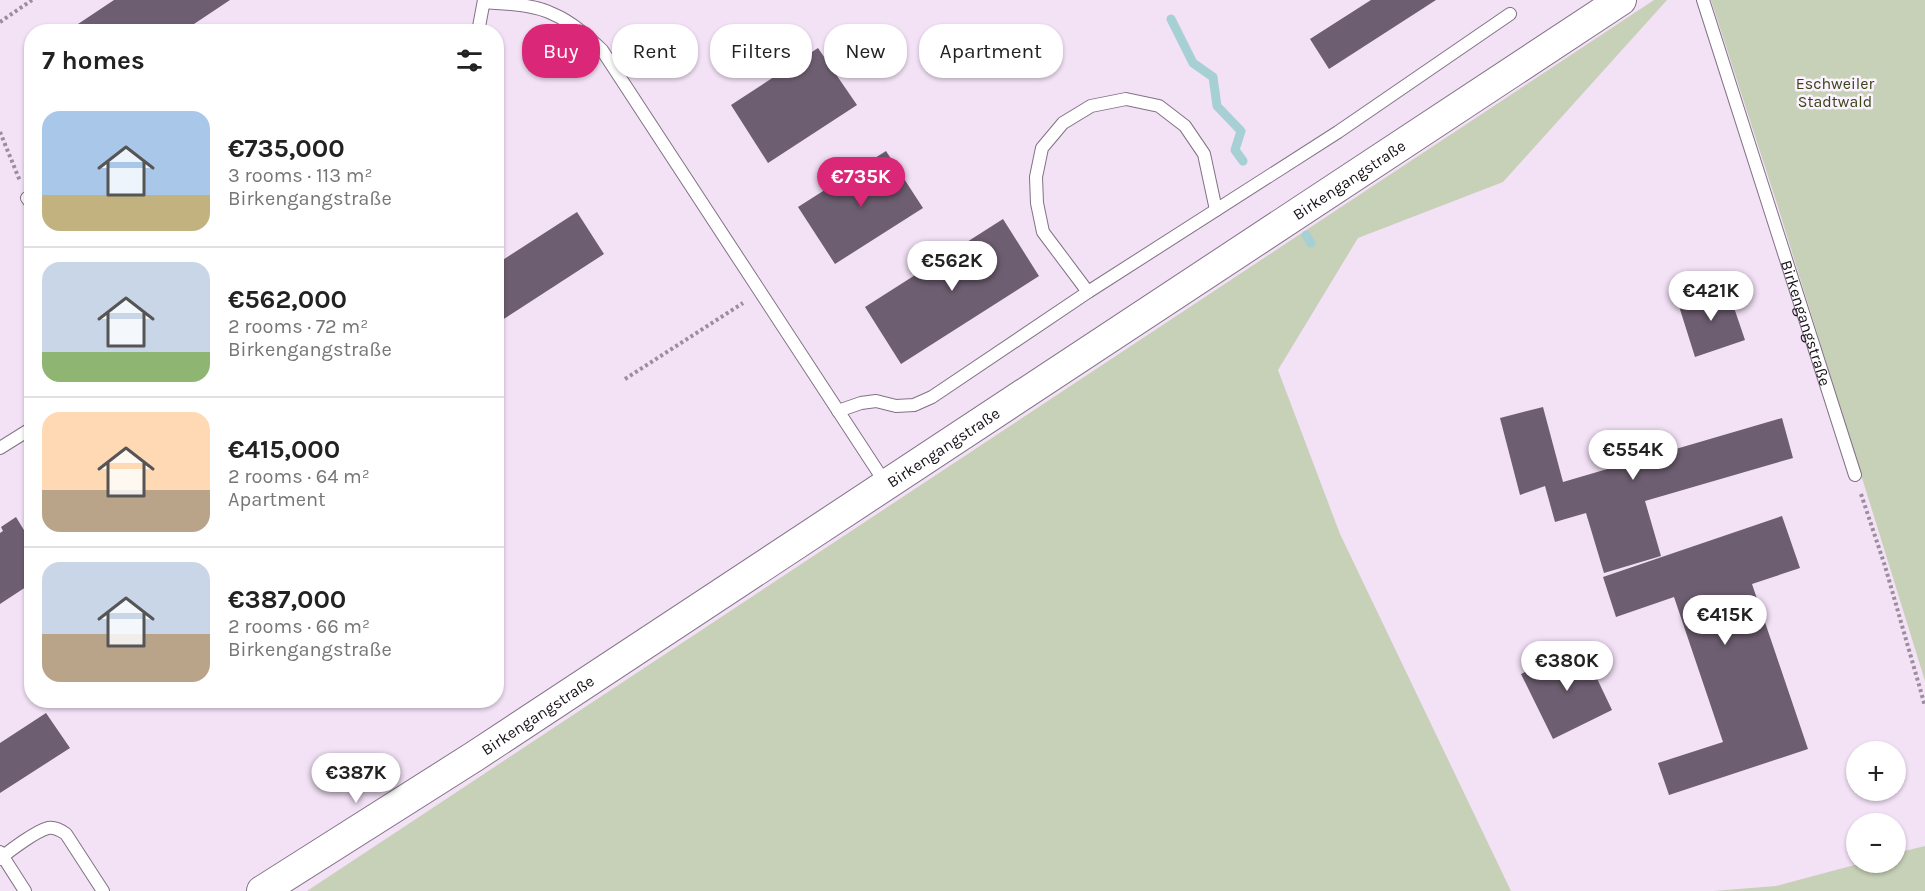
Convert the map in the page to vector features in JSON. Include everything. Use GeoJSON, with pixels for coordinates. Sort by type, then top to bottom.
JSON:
{"type":"FeatureCollection","features":[{"type":"Feature","properties":{"kind":"street","name":"Birkengangstraße"},"geometry":{"type":"LineString","coordinates":[[262,891],[475,756],[1620,0]]}},
{"type":"Feature","properties":{"kind":"lane","name":"Birkengangstraße"},"geometry":{"type":"LineString","coordinates":[[1703,0],[1855,475]]}},
{"type":"Feature","properties":{"kind":"lane"},"geometry":{"type":"LineString","coordinates":[[480,24],[484,1],[523,6],[552,13],[579,29],[602,50],[887,485]]}},
{"type":"Feature","properties":{"kind":"lane"},"geometry":{"type":"LineString","coordinates":[[838,411],[861,403],[876,401],[896,406],[914,405],[932,397],[1088,292],[1338,132],[1510,14]]}},
{"type":"Feature","properties":{"kind":"lane"},"geometry":{"type":"LineString","coordinates":[[1088,292],[1043,232],[1037,203],[1036,177],[1042,148],[1063,123],[1091,106],[1126,99],[1159,106],[1185,126],[1204,154],[1216,210]]}},
{"type":"Feature","properties":{"kind":"lane"},"geometry":{"type":"LineString","coordinates":[[0,448],[24,433]]}},
{"type":"Feature","properties":{"kind":"lane"},"geometry":{"type":"LineString","coordinates":[[25,891],[1,856],[50,827],[66,834],[103,891]]}},
{"type":"Feature","properties":{"kind":"path"},"geometry":{"type":"LineString","coordinates":[[0,22],[32,0]]}},
{"type":"Feature","properties":{"kind":"path"},"geometry":{"type":"LineString","coordinates":[[0,132],[24,186]]}},
{"type":"Feature","properties":{"kind":"path"},"geometry":{"type":"LineString","coordinates":[[625,379],[760,292]]}},
{"type":"Feature","properties":{"kind":"path"},"geometry":{"type":"LineString","coordinates":[[1855,475],[1885,566],[1925,706]]}},
{"type":"Feature","properties":{"kind":"green space"},"geometry":{"type":"Polygon","coordinates":[[[1654,0],[1667,0],[1503,182],[1358,238],[1278,370],[1340,534],[1511,891],[307,891],[1654,0]]]}},
{"type":"Feature","properties":{"kind":"green space","name":"Eschweiler Stadtwald"},"geometry":{"type":"Polygon","coordinates":[[[1711,0],[1925,0],[1925,681],[1778,207],[1711,0]]]}},
{"type":"Feature","properties":{"kind":"green space"},"geometry":{"type":"Polygon","coordinates":[[[1925,846],[1925,891],[1713,891],[1776,886],[1846,867],[1846,873],[1906,873],[1906,851],[1925,846]]]}},
{"type":"Feature","properties":{"kind":"building"},"geometry":{"type":"Polygon","coordinates":[[[114,0],[230,0],[194,24],[78,24],[114,0]]]}},
{"type":"Feature","properties":{"kind":"building"},"geometry":{"type":"Polygon","coordinates":[[[1371,0],[1436,0],[1329,69],[1310,39],[1371,0]]]}},
{"type":"Feature","properties":{"kind":"building"},"geometry":{"type":"Polygon","coordinates":[[[818,48],[824,57],[824,78],[839,78],[857,105],[768,163],[731,105],[772,78],[812,78],[812,52],[818,48]]]}},
{"type":"Feature","properties":{"kind":"building"},"geometry":{"type":"Polygon","coordinates":[[[886,151],[923,208],[835,264],[798,207],[886,151]]]}},
{"type":"Feature","properties":{"kind":"building"},"geometry":{"type":"Polygon","coordinates":[[[577,212],[604,254],[504,319],[504,259],[577,212]]]}},
{"type":"Feature","properties":{"kind":"building"},"geometry":{"type":"Polygon","coordinates":[[[1003,219],[1039,276],[901,364],[865,307],[1003,219]]]}},
{"type":"Feature","properties":{"kind":"building"},"geometry":{"type":"Polygon","coordinates":[[[1727,287],[1745,340],[1695,357],[1678,303],[1727,287]]]}},
{"type":"Feature","properties":{"kind":"building"},"geometry":{"type":"Polygon","coordinates":[[[1543,407],[1563,482],[1782,418],[1793,458],[1645,501],[1661,556],[1604,573],[1586,513],[1555,522],[1545,486],[1520,495],[1500,418],[1543,407]]]}},
{"type":"Feature","properties":{"kind":"building"},"geometry":{"type":"Polygon","coordinates":[[[1782,516],[1800,568],[1752,584],[1808,749],[1669,795],[1658,763],[1723,742],[1674,597],[1616,617],[1603,577],[1782,516]]]}},
{"type":"Feature","properties":{"kind":"building"},"geometry":{"type":"Polygon","coordinates":[[[16,517],[24,530],[24,588],[0,604],[0,533],[3,531],[1,527],[16,517]]]}},
{"type":"Feature","properties":{"kind":"building"},"geometry":{"type":"Polygon","coordinates":[[[1581,645],[1612,710],[1553,739],[1521,674],[1581,645]]]}},
{"type":"Feature","properties":{"kind":"building"},"geometry":{"type":"Polygon","coordinates":[[[46,713],[70,748],[0,793],[0,743],[46,713]]]}},
{"type":"Feature","properties":{"kind":"waterway"},"geometry":{"type":"LineString","coordinates":[[1171,19],[1193,63],[1213,77],[1217,106],[1241,131],[1235,150],[1243,161]]}},
{"type":"Feature","properties":{"kind":"waterway"},"geometry":{"type":"LineString","coordinates":[[1306,235],[1311,243]]}}]}
